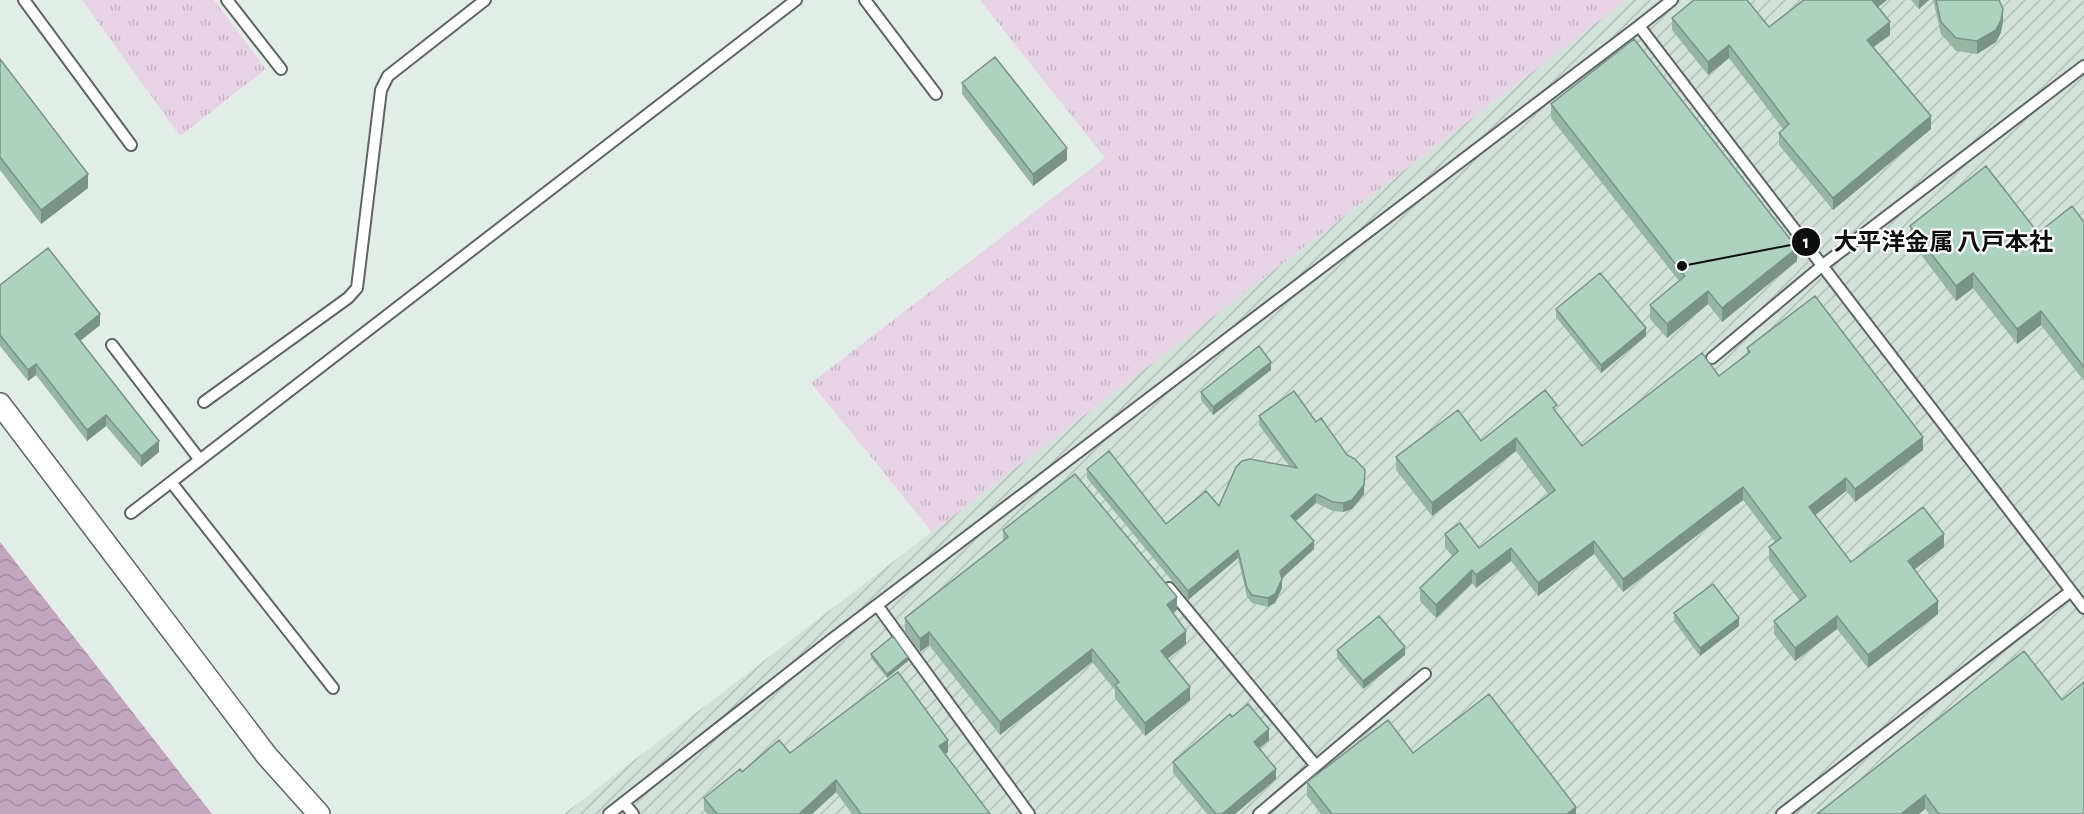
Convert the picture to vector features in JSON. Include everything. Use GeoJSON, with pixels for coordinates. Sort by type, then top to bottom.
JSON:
{"type":"FeatureCollection","features":[{"type":"Feature","properties":{"kind":"street"},"geometry":{"type":"LineString","coordinates":[[0,404],[267,756],[319,814]]}},
{"type":"Feature","properties":{"kind":"lane"},"geometry":{"type":"LineString","coordinates":[[24,0],[131,145]]}},
{"type":"Feature","properties":{"kind":"lane"},"geometry":{"type":"LineString","coordinates":[[227,0],[281,69]]}},
{"type":"Feature","properties":{"kind":"lane"},"geometry":{"type":"LineString","coordinates":[[204,402],[348,298],[357,288],[381,90],[388,76],[485,0]]}},
{"type":"Feature","properties":{"kind":"lane"},"geometry":{"type":"LineString","coordinates":[[131,513],[796,0]]}},
{"type":"Feature","properties":{"kind":"lane"},"geometry":{"type":"LineString","coordinates":[[865,0],[936,94]]}},
{"type":"Feature","properties":{"kind":"lane"},"geometry":{"type":"LineString","coordinates":[[609,814],[877,605],[1672,0]]}},
{"type":"Feature","properties":{"kind":"lane"},"geometry":{"type":"LineString","coordinates":[[1639,26],[2084,608]]}},
{"type":"Feature","properties":{"kind":"lane"},"geometry":{"type":"LineString","coordinates":[[1712,358],[1824,265],[2084,66]]}},
{"type":"Feature","properties":{"kind":"lane"},"geometry":{"type":"LineString","coordinates":[[112,345],[200,460]]}},
{"type":"Feature","properties":{"kind":"lane"},"geometry":{"type":"LineString","coordinates":[[1065,463],[1072,472]]}},
{"type":"Feature","properties":{"kind":"lane"},"geometry":{"type":"LineString","coordinates":[[171,482],[333,688]]}},
{"type":"Feature","properties":{"kind":"lane"},"geometry":{"type":"LineString","coordinates":[[1164,582],[1316,766]]}},
{"type":"Feature","properties":{"kind":"lane"},"geometry":{"type":"LineString","coordinates":[[1782,814],[2071,591]]}},
{"type":"Feature","properties":{"kind":"lane"},"geometry":{"type":"LineString","coordinates":[[877,605],[1029,814]]}},
{"type":"Feature","properties":{"kind":"lane"},"geometry":{"type":"LineString","coordinates":[[1259,814],[1425,674]]}},
{"type":"Feature","properties":{"kind":"lane"},"geometry":{"type":"LineString","coordinates":[[624,803],[633,814]]}},
{"type":"Feature","properties":{"kind":"shaded area"},"geometry":{"type":"Polygon","coordinates":[[[1626,0],[2084,0],[2084,814],[564,814],[1626,0]]]}},
{"type":"Feature","properties":{"kind":"green space"},"geometry":{"type":"Polygon","coordinates":[[[82,0],[214,0],[266,69],[180,136],[82,0]]]}},
{"type":"Feature","properties":{"kind":"green space"},"geometry":{"type":"Polygon","coordinates":[[[980,0],[1626,0],[932,532],[811,383],[1105,158],[980,0]]]}},
{"type":"Feature","properties":{"kind":"water"},"geometry":{"type":"Polygon","coordinates":[[[0,542],[212,814],[0,814],[0,542]]]}},
{"type":"Feature","properties":{"kind":"building"},"geometry":{"type":"Polygon","coordinates":[[[1694,0],[1747,0],[1769,27],[1804,0],[1872,0],[1890,22],[1867,40],[1931,116],[1833,198],[1779,133],[1789,124],[1729,45],[1708,62],[1672,18],[1694,0]]]}},
{"type":"Feature","properties":{"kind":"building"},"geometry":{"type":"Polygon","coordinates":[[[1936,0],[1999,0],[2003,9],[2001,20],[1996,30],[1977,41],[1956,38],[1941,22],[1936,0]]]}},
{"type":"Feature","properties":{"kind":"building"},"geometry":{"type":"Polygon","coordinates":[[[1634,39],[1797,248],[1722,308],[1708,291],[1667,324],[1650,305],[1685,276],[1551,104],[1634,39]]]}},
{"type":"Feature","properties":{"kind":"building"},"geometry":{"type":"Polygon","coordinates":[[[995,57],[1067,148],[1033,174],[962,83],[995,57]]]}},
{"type":"Feature","properties":{"kind":"building"},"geometry":{"type":"Polygon","coordinates":[[[0,59],[88,174],[41,210],[0,157],[0,59]]]}},
{"type":"Feature","properties":{"kind":"building"},"geometry":{"type":"Polygon","coordinates":[[[1986,166],[2038,233],[2072,206],[2084,222],[2084,367],[2041,311],[2017,329],[1973,273],[1956,286],[1910,226],[1986,166]]]}},
{"type":"Feature","properties":{"kind":"building"},"geometry":{"type":"Polygon","coordinates":[[[48,248],[100,314],[75,334],[159,441],[141,456],[106,415],[87,430],[36,364],[28,370],[0,335],[0,285],[48,248]]]}},
{"type":"Feature","properties":{"kind":"building"},"geometry":{"type":"Polygon","coordinates":[[[1600,273],[1646,328],[1601,365],[1556,309],[1600,273]]]}},
{"type":"Feature","properties":{"kind":"building"},"geometry":{"type":"Polygon","coordinates":[[[1815,296],[1923,437],[1855,489],[1846,478],[1809,507],[1851,562],[1923,507],[1944,534],[1908,561],[1938,601],[1868,655],[1837,616],[1795,648],[1774,621],[1806,596],[1769,547],[1781,538],[1743,487],[1623,579],[1594,541],[1538,583],[1511,548],[1476,575],[1472,570],[1436,605],[1420,588],[1458,551],[1445,534],[1460,523],[1479,548],[1555,490],[1516,438],[1432,503],[1396,457],[1458,410],[1481,441],[1545,390],[1557,405],[1553,408],[1582,446],[1702,353],[1719,376],[1750,352],[1747,348],[1815,296]]]}},
{"type":"Feature","properties":{"kind":"building"},"geometry":{"type":"Polygon","coordinates":[[[1259,346],[1271,362],[1213,407],[1201,392],[1259,346]]]}},
{"type":"Feature","properties":{"kind":"building"},"geometry":{"type":"Polygon","coordinates":[[[1294,391],[1316,422],[1321,418],[1347,455],[1355,459],[1365,470],[1364,485],[1352,500],[1343,503],[1333,502],[1316,494],[1291,516],[1314,541],[1280,571],[1282,579],[1275,594],[1268,598],[1252,595],[1247,588],[1238,550],[1188,591],[1087,469],[1109,451],[1166,524],[1206,491],[1219,506],[1236,467],[1242,461],[1250,459],[1297,468],[1259,416],[1294,391]]]}},
{"type":"Feature","properties":{"kind":"building"},"geometry":{"type":"Polygon","coordinates":[[[1075,474],[1177,597],[1167,605],[1186,631],[1161,651],[1190,687],[1145,723],[1115,685],[1119,682],[1092,649],[1000,722],[929,632],[920,639],[905,618],[1008,537],[1003,530],[1075,474]]]}},
{"type":"Feature","properties":{"kind":"building"},"geometry":{"type":"Polygon","coordinates":[[[1713,584],[1739,618],[1700,648],[1674,613],[1713,584]]]}},
{"type":"Feature","properties":{"kind":"building"},"geometry":{"type":"Polygon","coordinates":[[[1379,616],[1405,647],[1363,681],[1337,650],[1379,616]]]}},
{"type":"Feature","properties":{"kind":"building"},"geometry":{"type":"Polygon","coordinates":[[[893,636],[908,657],[887,674],[871,654],[893,636]]]}},
{"type":"Feature","properties":{"kind":"building"},"geometry":{"type":"Polygon","coordinates":[[[2024,651],[2062,700],[2084,682],[2084,814],[1939,814],[1925,795],[1901,814],[1817,814],[2024,651]]]}},
{"type":"Feature","properties":{"kind":"building"},"geometry":{"type":"Polygon","coordinates":[[[898,672],[948,740],[939,746],[990,814],[861,814],[836,780],[799,814],[717,814],[704,798],[740,769],[742,772],[779,740],[790,753],[898,672]]]}},
{"type":"Feature","properties":{"kind":"building"},"geometry":{"type":"Polygon","coordinates":[[[1489,694],[1576,807],[1567,814],[1332,814],[1307,782],[1388,720],[1413,753],[1489,694]]]}},
{"type":"Feature","properties":{"kind":"building"},"geometry":{"type":"Polygon","coordinates":[[[1248,704],[1269,729],[1254,742],[1276,769],[1222,814],[1216,814],[1173,762],[1230,714],[1232,717],[1248,704]]]}},
{"type":"Feature","properties":{"kind":"place","name":"大平洋金属 八戸本社"},"geometry":{"type":"Point","coordinates":[1682,266]}}]}
